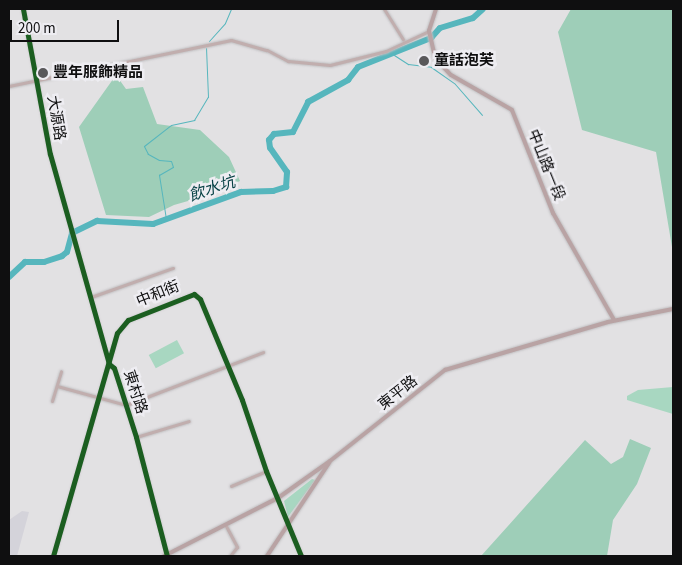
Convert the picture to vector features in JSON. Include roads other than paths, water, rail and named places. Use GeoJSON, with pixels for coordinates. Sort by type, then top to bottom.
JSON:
{"type":"FeatureCollection","features":[{"type":"Feature","properties":{"kind":"main road"},"geometry":{"type":"LineString","coordinates":[[429,31],[436,9]]}},
{"type":"Feature","properties":{"kind":"main road","name":"中山路一段"},"geometry":{"type":"LineString","coordinates":[[429,31],[431,46],[438,64],[448,73],[512,110],[553,213],[614,320]]}},
{"type":"Feature","properties":{"kind":"main road","name":"東平路"},"geometry":{"type":"LineString","coordinates":[[166,556],[278,498],[330,461],[445,370],[614,320],[673,309]]}},
{"type":"Feature","properties":{"kind":"main road"},"geometry":{"type":"LineString","coordinates":[[267,556],[330,461]]}},
{"type":"Feature","properties":{"kind":"street","name":"大源路"},"geometry":{"type":"LineString","coordinates":[[23,9],[50,154],[74,240]]}},
{"type":"Feature","properties":{"kind":"street"},"geometry":{"type":"LineString","coordinates":[[384,9],[403,40]]}},
{"type":"Feature","properties":{"kind":"street"},"geometry":{"type":"LineString","coordinates":[[9,86],[231,40],[267,50],[288,61],[319,66],[386,51],[403,40],[429,31]]}},
{"type":"Feature","properties":{"kind":"street","name":"東村路"},"geometry":{"type":"LineString","coordinates":[[74,240],[109,364],[114,368],[136,437],[166,556]]}},
{"type":"Feature","properties":{"kind":"street"},"geometry":{"type":"LineString","coordinates":[[91,297],[173,268]]}},
{"type":"Feature","properties":{"kind":"street","name":"中和街"},"geometry":{"type":"LineString","coordinates":[[53,556],[98,398],[122,325],[194,294],[200,299],[255,431],[266,471],[301,556]]}},
{"type":"Feature","properties":{"kind":"street"},"geometry":{"type":"LineString","coordinates":[[57,386],[126,405],[263,352]]}},
{"type":"Feature","properties":{"kind":"street"},"geometry":{"type":"LineString","coordinates":[[52,401],[61,371]]}},
{"type":"Feature","properties":{"kind":"street"},"geometry":{"type":"LineString","coordinates":[[136,437],[189,421]]}},
{"type":"Feature","properties":{"kind":"street"},"geometry":{"type":"LineString","coordinates":[[231,486],[266,471]]}},
{"type":"Feature","properties":{"kind":"street"},"geometry":{"type":"LineString","coordinates":[[226,526],[237,547],[230,556]]}},
{"type":"Feature","properties":{"kind":"waterway"},"geometry":{"type":"LineString","coordinates":[[209,41],[225,23],[231,9]]}},
{"type":"Feature","properties":{"kind":"waterway","name":"飲水坑"},"geometry":{"type":"LineString","coordinates":[[9,277],[25,262],[44,262],[62,256],[67,252],[72,233],[97,221],[153,224],[241,192],[273,191],[286,187],[287,172],[270,148],[269,140],[274,134],[293,132],[308,102],[348,80],[358,67],[431,38],[440,28],[473,18],[483,9]]}},
{"type":"Feature","properties":{"kind":"waterway"},"geometry":{"type":"LineString","coordinates":[[166,219],[159,175],[173,167],[171,161],[159,160],[148,154],[144,146],[171,125],[194,120],[208,97],[206,48]]}},
{"type":"Feature","properties":{"kind":"waterway"},"geometry":{"type":"LineString","coordinates":[[394,55],[408,64],[431,67],[455,84],[482,115]]}},
{"type":"Feature","properties":{"kind":"place","name":"童話泡芙"},"geometry":{"type":"Point","coordinates":[424,61]}},
{"type":"Feature","properties":{"kind":"place","name":"豐年服飾精品"},"geometry":{"type":"Point","coordinates":[43,73]}}]}
